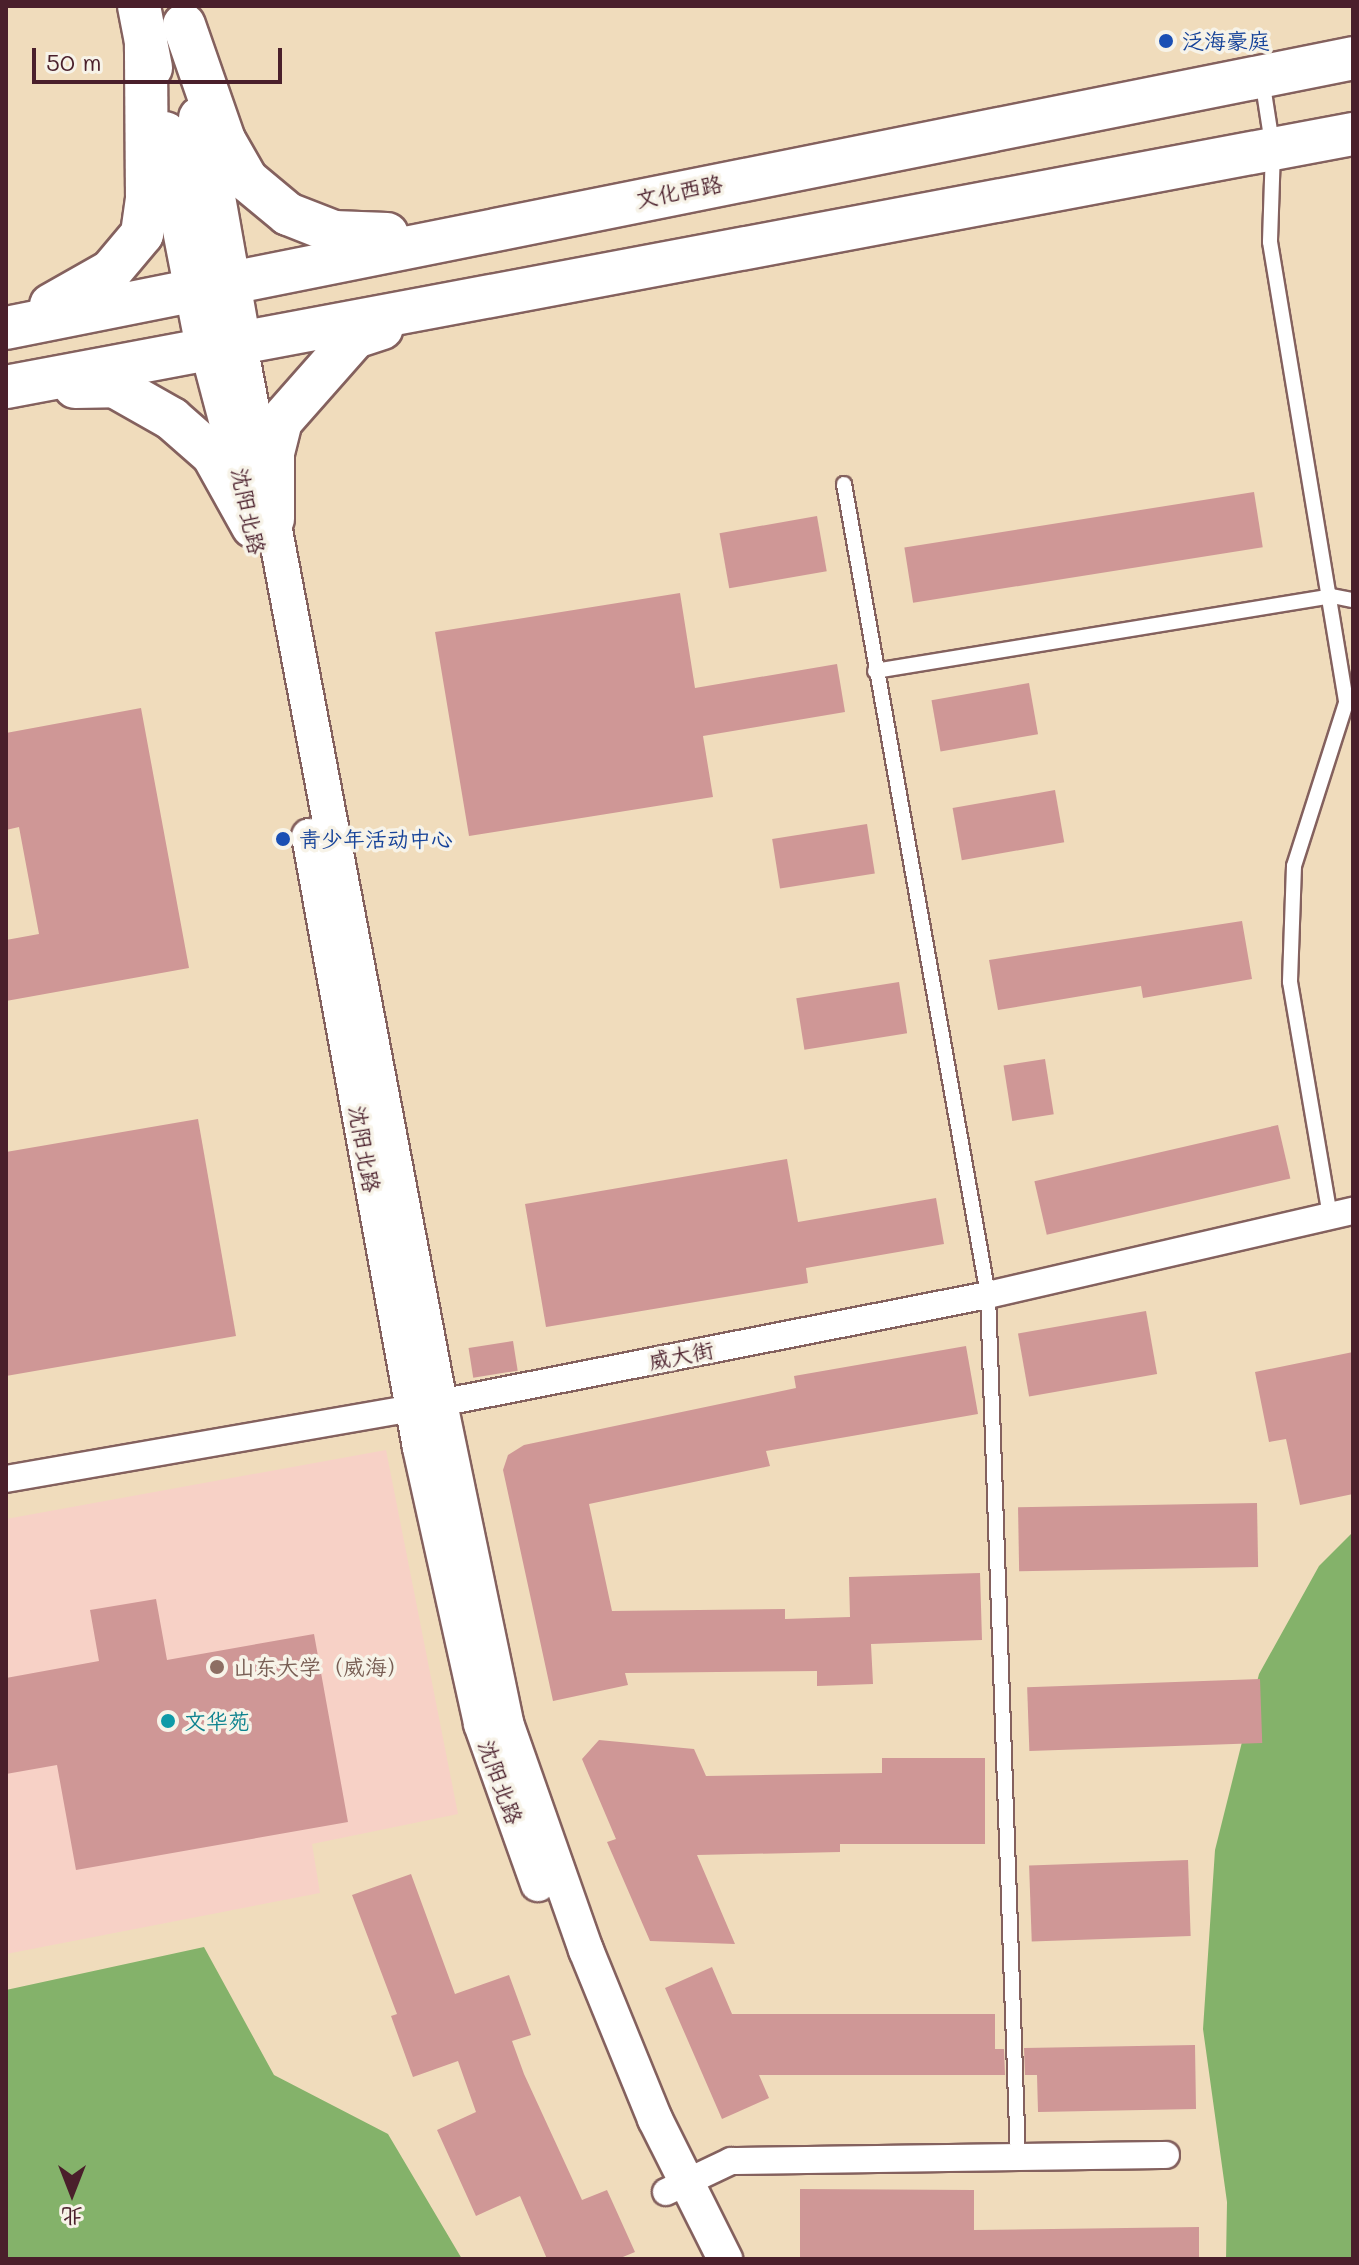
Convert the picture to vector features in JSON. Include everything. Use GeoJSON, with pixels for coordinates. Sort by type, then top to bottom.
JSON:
{"type":"FeatureCollection","features":[{"type":"Feature","properties":{"kind":"main road"},"geometry":{"type":"LineString","coordinates":[[182,16],[224,140],[247,180],[288,214],[334,232],[448,237]]}},
{"type":"Feature","properties":{"kind":"main road","name":"沈阳北路"},"geometry":{"type":"LineString","coordinates":[[182,16],[212,284],[224,348]]}},
{"type":"Feature","properties":{"kind":"main road"},"geometry":{"type":"LineString","coordinates":[[6,326],[77,293],[111,271],[142,234],[147,199],[142,23]]}},
{"type":"Feature","properties":{"kind":"main road","name":"沈阳北路"},"geometry":{"type":"LineString","coordinates":[[142,23],[212,284]]}},
{"type":"Feature","properties":{"kind":"main road","name":"文化西路"},"geometry":{"type":"LineString","coordinates":[[6,326],[1353,58]]}},
{"type":"Feature","properties":{"kind":"main road"},"geometry":{"type":"LineString","coordinates":[[6,388],[1353,134]]}},
{"type":"Feature","properties":{"kind":"main road"},"geometry":{"type":"LineString","coordinates":[[263,523],[281,421],[315,380],[355,337],[452,305]]}},
{"type":"Feature","properties":{"kind":"main road"},"geometry":{"type":"LineString","coordinates":[[6,388],[114,386],[172,419],[213,455],[263,523]]}},
{"type":"Feature","properties":{"kind":"street","name":"沈阳北路"},"geometry":{"type":"LineString","coordinates":[[224,348],[263,523],[426,1405],[481,1724],[562,1952],[676,2187],[699,2259]]}},
{"type":"Feature","properties":{"kind":"street","name":"威大街"},"geometry":{"type":"LineString","coordinates":[[6,1479],[426,1405],[988,1295],[1341,1213]]}},
{"type":"Feature","properties":{"kind":"street"},"geometry":{"type":"LineString","coordinates":[[676,2187],[731,2161],[1166,2155]]}},
{"type":"Feature","properties":{"kind":"street","name":"沈阳北路"},"geometry":{"type":"LineString","coordinates":[[676,2187],[725,2259]]}},
{"type":"Feature","properties":{"kind":"lane"},"geometry":{"type":"LineString","coordinates":[[1261,75],[1273,150],[1270,242],[1332,596],[1346,703],[1294,866],[1290,982],[1341,1213]]}},
{"type":"Feature","properties":{"kind":"lane"},"geometry":{"type":"LineString","coordinates":[[844,484],[988,1295],[1018,2159]]}},
{"type":"Feature","properties":{"kind":"lane"},"geometry":{"type":"LineString","coordinates":[[875,671],[1332,596],[1353,600]]}},
{"type":"Feature","properties":{"kind":"shaded area","name":"山东大学（威海）"},"geometry":{"type":"Polygon","coordinates":[[[386,1450],[458,1814],[312,1844],[320,1893],[6,1954],[6,1519],[386,1450]]]}},
{"type":"Feature","properties":{"kind":"green space"},"geometry":{"type":"Polygon","coordinates":[[[1353,1532],[1353,2259],[1226,2259],[1227,2202],[1203,2029],[1215,1850],[1259,1674],[1319,1566],[1353,1532]]]}},
{"type":"Feature","properties":{"kind":"green space"},"geometry":{"type":"Polygon","coordinates":[[[204,1947],[274,2075],[388,2134],[462,2259],[6,2259],[6,1990],[204,1947]]]}},
{"type":"Feature","properties":{"kind":"building"},"geometry":{"type":"Polygon","coordinates":[[[1254,492],[1263,547],[913,603],[904,547],[1254,492]]]}},
{"type":"Feature","properties":{"kind":"building"},"geometry":{"type":"Polygon","coordinates":[[[817,516],[827,571],[729,588],[720,533],[817,516]]]}},
{"type":"Feature","properties":{"kind":"building"},"geometry":{"type":"Polygon","coordinates":[[[680,593],[695,688],[837,664],[845,712],[703,736],[713,797],[469,836],[435,632],[680,593]]]}},
{"type":"Feature","properties":{"kind":"building"},"geometry":{"type":"Polygon","coordinates":[[[1029,683],[1038,734],[941,751],[932,700],[1029,683]]]}},
{"type":"Feature","properties":{"kind":"building"},"geometry":{"type":"Polygon","coordinates":[[[141,708],[189,968],[6,1001],[6,940],[39,934],[19,827],[6,830],[6,733],[141,708]]]}},
{"type":"Feature","properties":{"kind":"building"},"geometry":{"type":"Polygon","coordinates":[[[1055,790],[1064,842],[962,860],[953,808],[1055,790]]]}},
{"type":"Feature","properties":{"kind":"building"},"geometry":{"type":"Polygon","coordinates":[[[867,824],[875,873],[780,888],[772,839],[867,824]]]}},
{"type":"Feature","properties":{"kind":"building"},"geometry":{"type":"Polygon","coordinates":[[[1242,921],[1252,979],[1143,998],[1141,986],[998,1010],[989,960],[1242,921]]]}},
{"type":"Feature","properties":{"kind":"building"},"geometry":{"type":"Polygon","coordinates":[[[899,982],[907,1033],[804,1050],[796,998],[899,982]]]}},
{"type":"Feature","properties":{"kind":"building"},"geometry":{"type":"Polygon","coordinates":[[[1045,1059],[1054,1114],[1012,1121],[1004,1066],[1045,1059]]]}},
{"type":"Feature","properties":{"kind":"building"},"geometry":{"type":"Polygon","coordinates":[[[198,1119],[236,1336],[6,1376],[6,1152],[198,1119]]]}},
{"type":"Feature","properties":{"kind":"building"},"geometry":{"type":"Polygon","coordinates":[[[1278,1125],[1290,1179],[1047,1235],[1034,1181],[1278,1125]]]}},
{"type":"Feature","properties":{"kind":"building"},"geometry":{"type":"Polygon","coordinates":[[[787,1159],[798,1222],[936,1198],[944,1244],[806,1268],[808,1283],[546,1327],[525,1204],[787,1159]]]}},
{"type":"Feature","properties":{"kind":"building"},"geometry":{"type":"Polygon","coordinates":[[[1146,1311],[1157,1374],[1029,1397],[1018,1334],[1146,1311]]]}},
{"type":"Feature","properties":{"kind":"building"},"geometry":{"type":"Polygon","coordinates":[[[513,1341],[518,1371],[473,1378],[469,1348],[513,1341]]]}},
{"type":"Feature","properties":{"kind":"building"},"geometry":{"type":"Polygon","coordinates":[[[966,1346],[978,1414],[766,1451],[770,1466],[589,1504],[612,1611],[785,1609],[785,1619],[850,1617],[849,1577],[980,1573],[982,1640],[871,1644],[873,1684],[817,1686],[817,1671],[625,1673],[628,1685],[553,1701],[503,1470],[508,1455],[524,1445],[796,1388],[794,1376],[966,1346]]]}},
{"type":"Feature","properties":{"kind":"building"},"geometry":{"type":"Polygon","coordinates":[[[1353,1352],[1353,1494],[1300,1505],[1286,1439],[1269,1442],[1255,1372],[1353,1352]]]}},
{"type":"Feature","properties":{"kind":"building"},"geometry":{"type":"Polygon","coordinates":[[[1257,1503],[1258,1567],[1019,1571],[1018,1507],[1257,1503]]]}},
{"type":"Feature","properties":{"kind":"building","name":"文华苑"},"geometry":{"type":"Polygon","coordinates":[[[156,1599],[167,1660],[314,1634],[348,1822],[76,1870],[57,1765],[6,1774],[6,1678],[99,1661],[90,1610],[156,1599]]]}},
{"type":"Feature","properties":{"kind":"building"},"geometry":{"type":"Polygon","coordinates":[[[1260,1679],[1262,1743],[1029,1751],[1027,1687],[1260,1679]]]}},
{"type":"Feature","properties":{"kind":"building"},"geometry":{"type":"Polygon","coordinates":[[[599,1740],[694,1749],[706,1776],[882,1773],[882,1758],[985,1758],[985,1844],[840,1844],[840,1852],[697,1855],[735,1944],[650,1941],[607,1842],[616,1839],[582,1759],[599,1740]]]}},
{"type":"Feature","properties":{"kind":"building"},"geometry":{"type":"Polygon","coordinates":[[[1188,1860],[1191,1936],[1032,1942],[1029,1866],[1188,1860]]]}},
{"type":"Feature","properties":{"kind":"building"},"geometry":{"type":"Polygon","coordinates":[[[411,1874],[455,1994],[509,1975],[531,2035],[512,2041],[524,2074],[582,2200],[607,2190],[635,2252],[618,2259],[547,2259],[520,2196],[476,2216],[437,2130],[476,2112],[458,2061],[413,2077],[391,2016],[397,2014],[352,1895],[411,1874]]]}},
{"type":"Feature","properties":{"kind":"building"},"geometry":{"type":"Polygon","coordinates":[[[712,1967],[732,2014],[995,2014],[995,2049],[1004,2049],[1005,2075],[759,2075],[769,2098],[722,2119],[665,1988],[712,1967]]]}},
{"type":"Feature","properties":{"kind":"building"},"geometry":{"type":"Polygon","coordinates":[[[1195,2045],[1196,2109],[1038,2112],[1037,2075],[1025,2075],[1024,2048],[1195,2045]]]}},
{"type":"Feature","properties":{"kind":"building"},"geometry":{"type":"Polygon","coordinates":[[[800,2189],[974,2190],[974,2230],[1199,2227],[1199,2259],[800,2259],[800,2189]]]}},
{"type":"Feature","properties":{"kind":"place","name":"泛海豪庭"},"geometry":{"type":"Point","coordinates":[1166,41]}},
{"type":"Feature","properties":{"kind":"place","name":"青少年活动中心"},"geometry":{"type":"Point","coordinates":[283,839]}},
{"type":"Feature","properties":{"kind":"place","name":"山东大学（威海）"},"geometry":{"type":"Point","coordinates":[217,1667]}},
{"type":"Feature","properties":{"kind":"place","name":"文华苑"},"geometry":{"type":"Point","coordinates":[168,1721]}}]}
